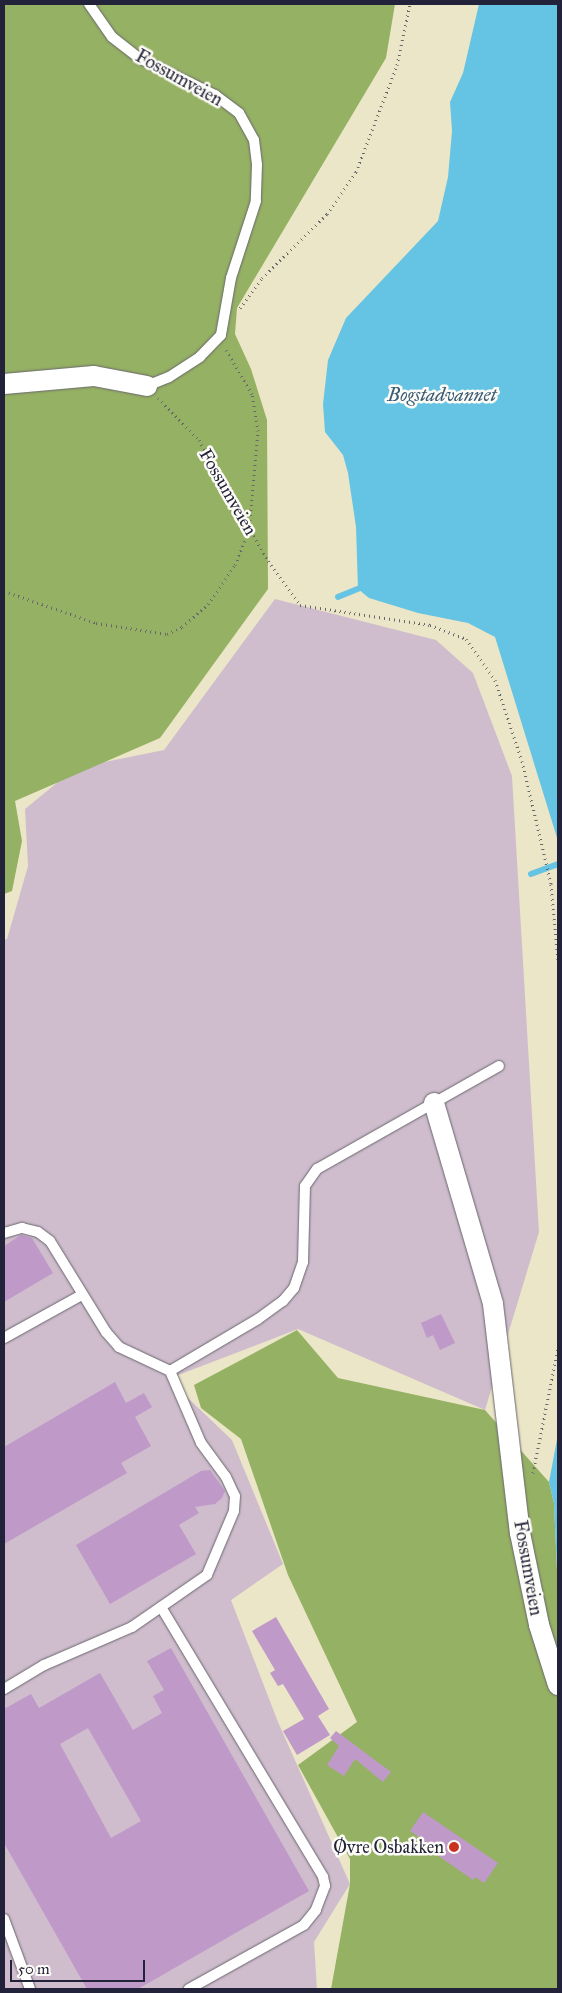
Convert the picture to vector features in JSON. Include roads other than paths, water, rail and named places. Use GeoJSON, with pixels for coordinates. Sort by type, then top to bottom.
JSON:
{"type":"FeatureCollection","features":[{"type":"Feature","properties":{"kind":"street"},"geometry":{"type":"LineString","coordinates":[[4,384],[94,376],[147,386]]}},
{"type":"Feature","properties":{"kind":"street","name":"Fossumveien"},"geometry":{"type":"LineString","coordinates":[[434,1103],[493,1304],[520,1533],[537,1616],[558,1684]]}},
{"type":"Feature","properties":{"kind":"lane","name":"Fossumveien"},"geometry":{"type":"LineString","coordinates":[[89,4],[112,37],[139,58],[215,95],[239,114],[254,140],[257,165],[256,202],[231,278],[221,335],[200,357],[170,377],[147,386]]}},
{"type":"Feature","properties":{"kind":"lane"},"geometry":{"type":"LineString","coordinates":[[170,1370],[258,1319],[283,1301],[294,1288],[304,1262],[305,1186],[317,1168],[499,1066]]}},
{"type":"Feature","properties":{"kind":"lane"},"geometry":{"type":"LineString","coordinates":[[4,1233],[22,1228],[38,1232],[50,1241],[82,1295],[120,1347],[170,1370],[201,1443],[226,1477],[235,1496],[234,1511],[207,1575],[132,1627],[44,1665],[4,1689]]}},
{"type":"Feature","properties":{"kind":"lane"},"geometry":{"type":"LineString","coordinates":[[4,1338],[82,1295]]}},
{"type":"Feature","properties":{"kind":"lane"},"geometry":{"type":"LineString","coordinates":[[161,1607],[322,1877],[325,1886],[316,1910],[304,1925],[189,1989]]}},
{"type":"Feature","properties":{"kind":"lane"},"geometry":{"type":"LineString","coordinates":[[4,1920],[30,1989]]}},
{"type":"Feature","properties":{"kind":"water","name":"Bogstadvannet"},"geometry":{"type":"Polygon","coordinates":[[[479,4],[558,4],[558,841],[495,637],[468,623],[418,613],[369,598],[358,589],[356,527],[348,473],[343,455],[325,432],[323,404],[328,360],[346,318],[438,221],[448,177],[452,131],[450,102],[463,73],[479,4]]]}},
{"type":"Feature","properties":{"kind":"water"},"geometry":{"type":"Polygon","coordinates":[[[558,1434],[558,1592],[554,1503],[549,1482],[558,1434]]]}},
{"type":"Feature","properties":{"kind":"waterway"},"geometry":{"type":"LineString","coordinates":[[338,597],[358,589]]}},
{"type":"Feature","properties":{"kind":"waterway"},"geometry":{"type":"LineString","coordinates":[[531,874],[558,864]]}},
{"type":"Feature","properties":{"kind":"place","name":"Øvre Osbakken"},"geometry":{"type":"Point","coordinates":[454,1847]}}]}
